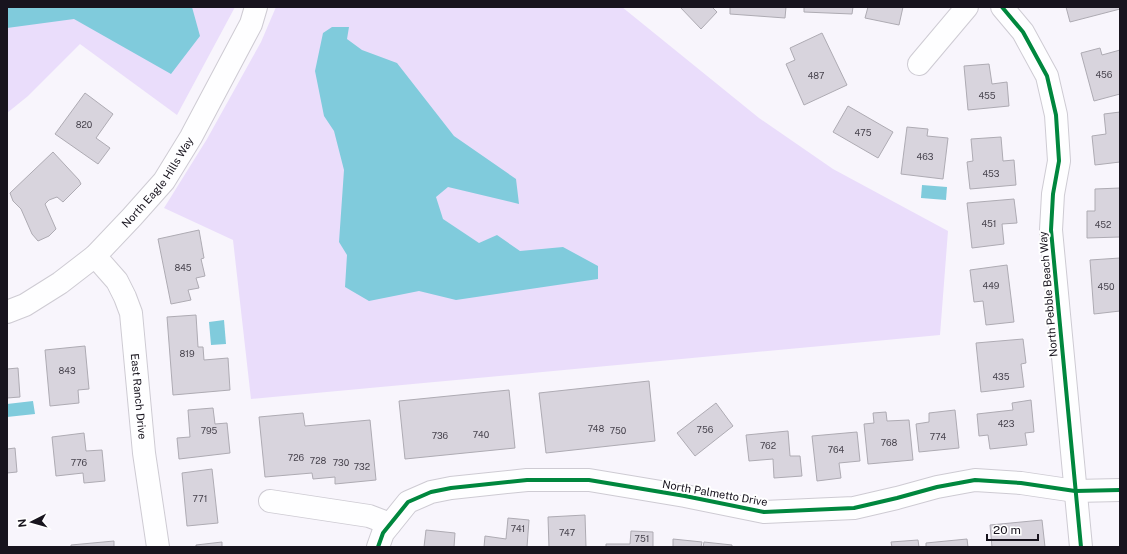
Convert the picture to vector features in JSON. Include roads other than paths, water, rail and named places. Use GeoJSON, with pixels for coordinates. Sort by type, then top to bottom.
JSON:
{"type":"FeatureCollection","features":[{"type":"Feature","properties":{"kind":"street","name":"North Eagle Hills Way"},"geometry":{"type":"LineString","coordinates":[[7,312],[25,305],[60,283],[95,256],[164,181],[191,137],[251,24],[256,7]]}},
{"type":"Feature","properties":{"kind":"street"},"geometry":{"type":"LineString","coordinates":[[919,64],[967,7]]}},
{"type":"Feature","properties":{"kind":"street","name":"North Pebble Beach Way"},"geometry":{"type":"LineString","coordinates":[[1002,7],[1023,32],[1047,76],[1056,115],[1059,161],[1053,194],[1051,230],[1081,547]]}},
{"type":"Feature","properties":{"kind":"street","name":"East Ranch Drive"},"geometry":{"type":"LineString","coordinates":[[95,256],[117,281],[125,296],[131,313],[144,454],[158,547]]}},
{"type":"Feature","properties":{"kind":"street","name":"North Palmetto Drive"},"geometry":{"type":"LineString","coordinates":[[378,547],[383,533],[408,502],[431,492],[451,488],[527,480],[589,480],[685,496],[764,512],[854,508],[937,487],[975,480],[1021,483],[1075,491],[1120,490]]}},
{"type":"Feature","properties":{"kind":"street"},"geometry":{"type":"LineString","coordinates":[[270,501],[369,516],[390,524]]}},
{"type":"Feature","properties":{"kind":"water"},"geometry":{"type":"Polygon","coordinates":[[[7,7],[192,7],[200,36],[171,74],[74,19],[7,28],[7,7]]]}},
{"type":"Feature","properties":{"kind":"water"},"geometry":{"type":"Polygon","coordinates":[[[332,27],[349,27],[347,39],[362,50],[397,63],[454,136],[516,179],[519,204],[448,187],[436,197],[443,219],[479,243],[497,235],[520,251],[563,247],[598,266],[598,279],[456,300],[419,291],[369,301],[345,287],[347,255],[339,242],[344,170],[334,131],[324,116],[315,71],[323,33],[332,27]]]}},
{"type":"Feature","properties":{"kind":"water"},"geometry":{"type":"Polygon","coordinates":[[[922,185],[947,187],[946,200],[921,198],[922,185]]]}},
{"type":"Feature","properties":{"kind":"water"},"geometry":{"type":"Polygon","coordinates":[[[224,320],[226,344],[211,345],[209,322],[224,320]]]}},
{"type":"Feature","properties":{"kind":"water"},"geometry":{"type":"Polygon","coordinates":[[[33,401],[35,414],[7,417],[7,404],[33,401]]]}}]}
